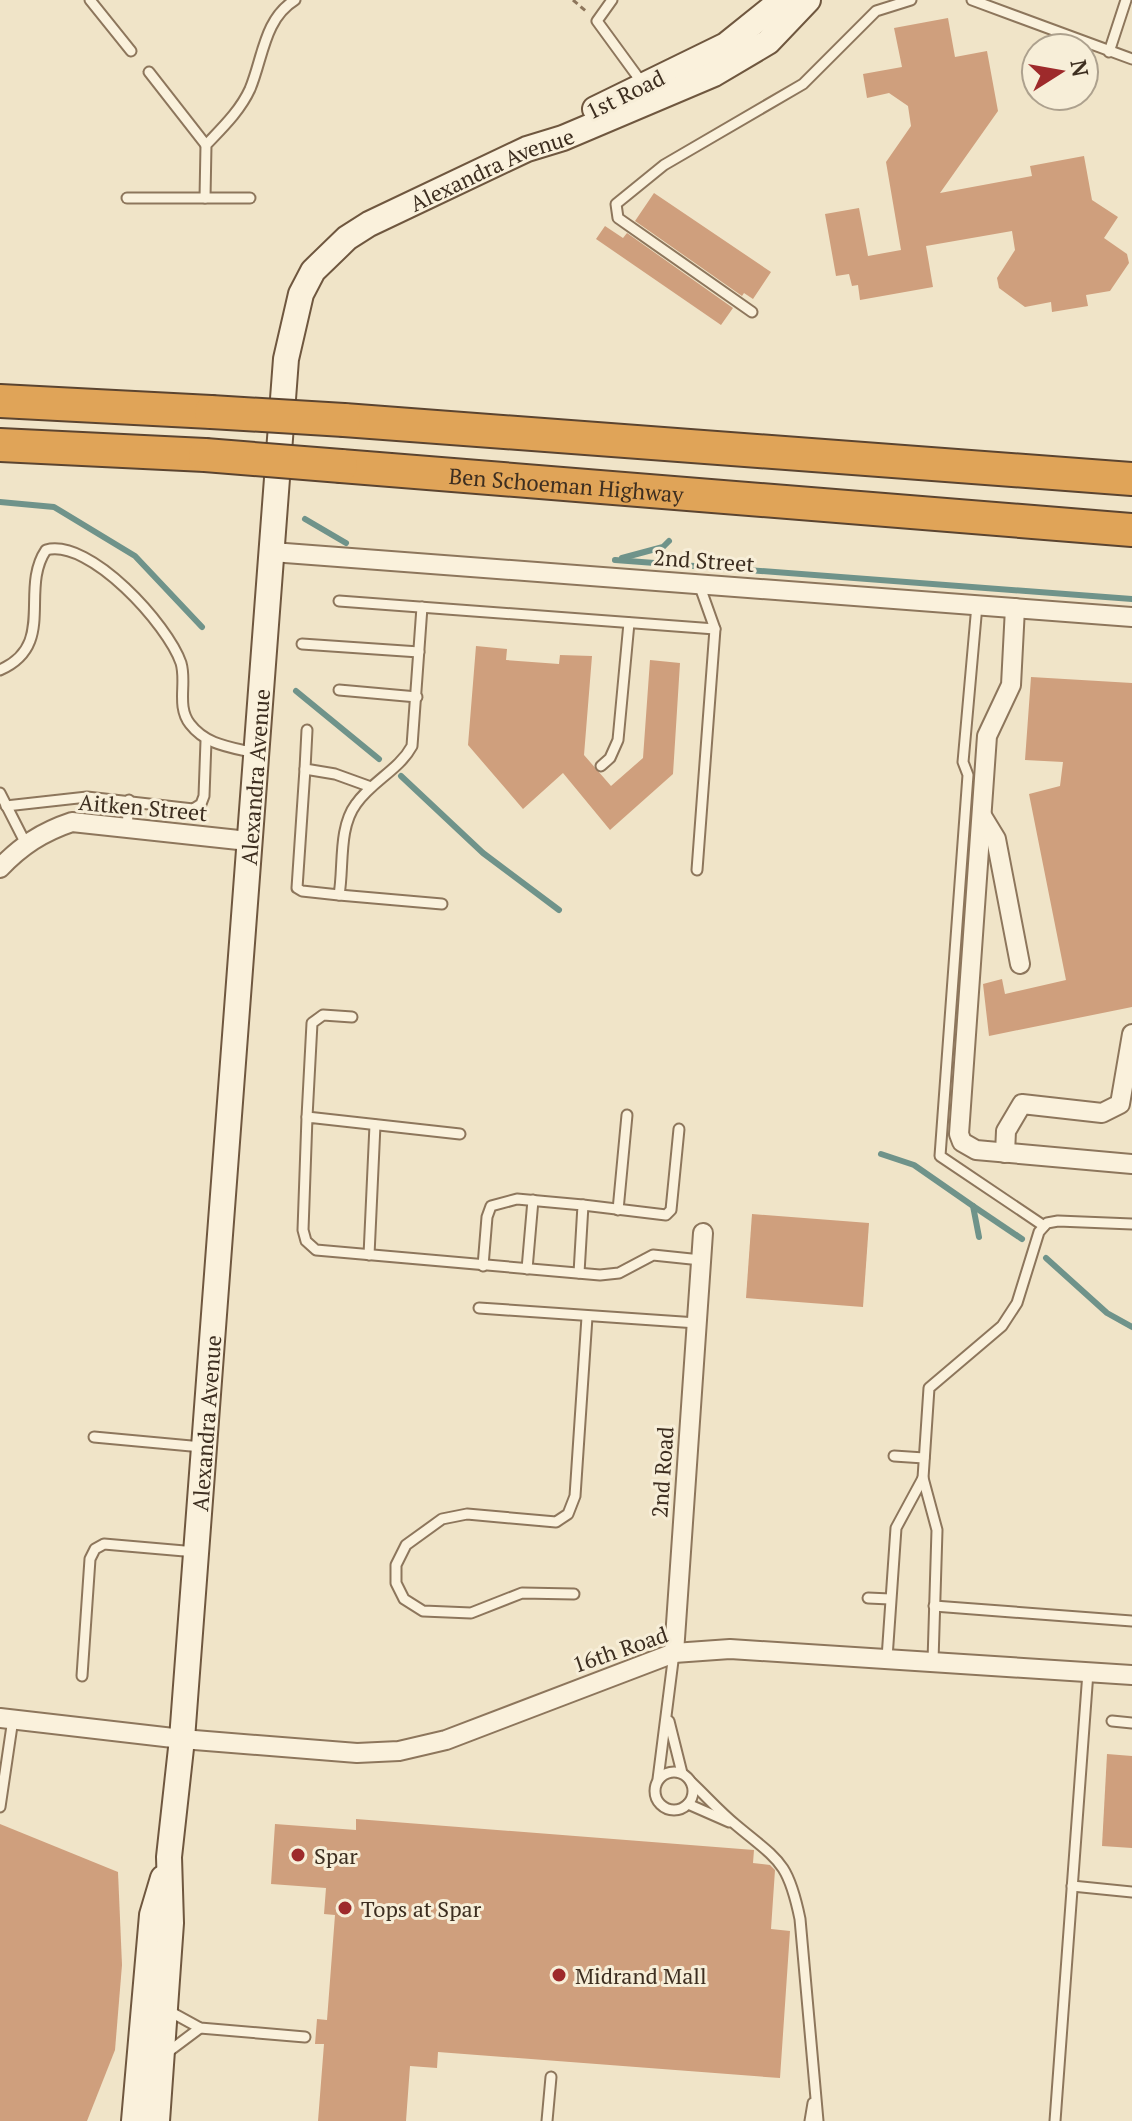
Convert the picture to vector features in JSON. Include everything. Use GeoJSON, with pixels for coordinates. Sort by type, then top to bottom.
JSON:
{"type":"FeatureCollection","features":[{"type":"Feature","properties":{"kind":"highway","name":"Ben Schoeman Highway"},"geometry":{"type":"LineString","coordinates":[[0,401],[344,420],[1132,479]]}},
{"type":"Feature","properties":{"kind":"highway","name":"Ben Schoeman Highway"},"geometry":{"type":"LineString","coordinates":[[0,445],[205,455],[1132,530]]}},
{"type":"Feature","properties":{"kind":"main road","name":"1st Road"},"geometry":{"type":"LineString","coordinates":[[527,149],[557,127],[726,45],[782,0]]}},
{"type":"Feature","properties":{"kind":"main road","name":"Alexandra Avenue"},"geometry":{"type":"LineString","coordinates":[[157,2121],[171,1923],[169,1857],[182,1739],[248,841],[286,359],[301,294],[313,271],[347,238],[369,224],[527,149],[563,138],[714,74],[768,42],[808,0]]}},
{"type":"Feature","properties":{"kind":"main road","name":"Alexandra Avenue"},"geometry":{"type":"LineString","coordinates":[[134,2121],[152,1915],[169,1857]]}},
{"type":"Feature","properties":{"kind":"street","name":"2nd Street"},"geometry":{"type":"LineString","coordinates":[[272,552],[1132,617]]}},
{"type":"Feature","properties":{"kind":"street"},"geometry":{"type":"LineString","coordinates":[[1015,608],[1011,685],[987,736],[959,1134],[962,1142],[976,1150],[1132,1164]]}},
{"type":"Feature","properties":{"kind":"street"},"geometry":{"type":"LineString","coordinates":[[982,816],[996,839],[1020,964]]}},
{"type":"Feature","properties":{"kind":"street","name":"Aitken Street"},"geometry":{"type":"LineString","coordinates":[[0,868],[47,830],[72,822],[248,841]]}},
{"type":"Feature","properties":{"kind":"street"},"geometry":{"type":"LineString","coordinates":[[1005,1153],[1006,1131],[1022,1104],[1102,1113],[1120,1104],[1132,1034]]}},
{"type":"Feature","properties":{"kind":"street","name":"2nd Road"},"geometry":{"type":"LineString","coordinates":[[674,1653],[703,1233]]}},
{"type":"Feature","properties":{"kind":"street","name":"16th Road"},"geometry":{"type":"LineString","coordinates":[[7,1718],[182,1739],[357,1753],[399,1751],[446,1740],[674,1653],[730,1649],[1132,1675]]}},
{"type":"Feature","properties":{"kind":"lane"},"geometry":{"type":"LineString","coordinates":[[90,0],[131,51]]}},
{"type":"Feature","properties":{"kind":"lane"},"geometry":{"type":"LineString","coordinates":[[206,145],[230,120],[248,92],[274,18],[295,0]]}},
{"type":"Feature","properties":{"kind":"lane"},"geometry":{"type":"LineString","coordinates":[[612,0],[597,21],[643,85]]}},
{"type":"Feature","properties":{"kind":"lane"},"geometry":{"type":"LineString","coordinates":[[752,312],[618,218],[616,204],[664,165],[803,84],[876,11],[890,4],[911,0]]}},
{"type":"Feature","properties":{"kind":"lane"},"geometry":{"type":"LineString","coordinates":[[972,0],[1132,59]]}},
{"type":"Feature","properties":{"kind":"lane"},"geometry":{"type":"LineString","coordinates":[[1109,52],[1126,0]]}},
{"type":"Feature","properties":{"kind":"lane"},"geometry":{"type":"LineString","coordinates":[[149,72],[206,145],[205,198]]}},
{"type":"Feature","properties":{"kind":"lane"},"geometry":{"type":"LineString","coordinates":[[127,198],[250,198]]}},
{"type":"Feature","properties":{"kind":"lane"},"geometry":{"type":"LineString","coordinates":[[0,670],[12,665],[32,641],[38,562],[46,550],[59,547],[74,550],[95,561],[128,590],[176,651],[182,668],[182,707],[187,721],[206,741],[255,753]]}},
{"type":"Feature","properties":{"kind":"lane"},"geometry":{"type":"LineString","coordinates":[[697,870],[715,629],[699,584]]}},
{"type":"Feature","properties":{"kind":"lane"},"geometry":{"type":"LineString","coordinates":[[339,601],[715,629]]}},
{"type":"Feature","properties":{"kind":"lane"},"geometry":{"type":"LineString","coordinates":[[977,605],[963,762],[968,775],[940,1156],[1044,1226]]}},
{"type":"Feature","properties":{"kind":"lane"},"geometry":{"type":"LineString","coordinates":[[339,895],[350,813],[371,787],[406,757],[412,746],[422,607]]}},
{"type":"Feature","properties":{"kind":"lane"},"geometry":{"type":"LineString","coordinates":[[601,766],[610,758],[618,740],[629,623]]}},
{"type":"Feature","properties":{"kind":"lane"},"geometry":{"type":"LineString","coordinates":[[302,644],[419,652]]}},
{"type":"Feature","properties":{"kind":"lane"},"geometry":{"type":"LineString","coordinates":[[339,690],[417,697]]}},
{"type":"Feature","properties":{"kind":"lane"},"geometry":{"type":"LineString","coordinates":[[307,730],[297,888],[302,891],[442,904]]}},
{"type":"Feature","properties":{"kind":"lane"},"geometry":{"type":"LineString","coordinates":[[6,806],[73,797],[129,800],[182,810],[201,804],[206,741]]}},
{"type":"Feature","properties":{"kind":"lane"},"geometry":{"type":"LineString","coordinates":[[305,769],[335,774],[371,787]]}},
{"type":"Feature","properties":{"kind":"lane"},"geometry":{"type":"LineString","coordinates":[[0,793],[26,844]]}},
{"type":"Feature","properties":{"kind":"lane"},"geometry":{"type":"LineString","coordinates":[[72,822],[73,797]]}},
{"type":"Feature","properties":{"kind":"lane"},"geometry":{"type":"LineString","coordinates":[[127,828],[129,800]]}},
{"type":"Feature","properties":{"kind":"lane"},"geometry":{"type":"LineString","coordinates":[[352,1017],[323,1015],[312,1023],[303,1230],[306,1241],[316,1250],[579,1273],[619,1273],[653,1255],[701,1260]]}},
{"type":"Feature","properties":{"kind":"lane"},"geometry":{"type":"LineString","coordinates":[[618,1210],[627,1115]]}},
{"type":"Feature","properties":{"kind":"lane"},"geometry":{"type":"LineString","coordinates":[[307,1117],[460,1134]]}},
{"type":"Feature","properties":{"kind":"lane"},"geometry":{"type":"LineString","coordinates":[[369,1255],[375,1125]]}},
{"type":"Feature","properties":{"kind":"lane"},"geometry":{"type":"LineString","coordinates":[[483,1266],[487,1217],[491,1206],[508,1199],[583,1205],[659,1217],[671,1210],[679,1129]]}},
{"type":"Feature","properties":{"kind":"lane"},"geometry":{"type":"LineString","coordinates":[[527,1269],[533,1200]]}},
{"type":"Feature","properties":{"kind":"lane"},"geometry":{"type":"LineString","coordinates":[[579,1273],[583,1205]]}},
{"type":"Feature","properties":{"kind":"lane"},"geometry":{"type":"LineString","coordinates":[[933,1661],[937,1530],[923,1478],[929,1388],[1002,1326],[1017,1303],[1039,1232],[1044,1226],[1058,1221],[1132,1224]]}},
{"type":"Feature","properties":{"kind":"lane"},"geometry":{"type":"LineString","coordinates":[[479,1308],[697,1323]]}},
{"type":"Feature","properties":{"kind":"lane"},"geometry":{"type":"LineString","coordinates":[[574,1594],[522,1593],[471,1613],[423,1611],[404,1599],[396,1583],[396,1565],[406,1545],[425,1529],[455,1515],[556,1522],[568,1514],[575,1496],[587,1317]]}},
{"type":"Feature","properties":{"kind":"lane"},"geometry":{"type":"LineString","coordinates":[[94,1437],[203,1447]]}},
{"type":"Feature","properties":{"kind":"lane"},"geometry":{"type":"LineString","coordinates":[[894,1456],[924,1458]]}},
{"type":"Feature","properties":{"kind":"lane"},"geometry":{"type":"LineString","coordinates":[[887,1658],[896,1528],[923,1478]]}},
{"type":"Feature","properties":{"kind":"lane"},"geometry":{"type":"LineString","coordinates":[[82,1676],[90,1559],[95,1549],[104,1544],[196,1552]]}},
{"type":"Feature","properties":{"kind":"lane"},"geometry":{"type":"LineString","coordinates":[[868,1598],[890,1599]]}},
{"type":"Feature","properties":{"kind":"lane"},"geometry":{"type":"LineString","coordinates":[[934,1606],[1132,1621]]}},
{"type":"Feature","properties":{"kind":"lane","name":"2nd Road"},"geometry":{"type":"LineString","coordinates":[[658,1779],[674,1653]]}},
{"type":"Feature","properties":{"kind":"lane"},"geometry":{"type":"LineString","coordinates":[[1055,2121],[1088,1672]]}},
{"type":"Feature","properties":{"kind":"lane","name":"2nd Road"},"geometry":{"type":"LineString","coordinates":[[667,1714],[682,1773]]}},
{"type":"Feature","properties":{"kind":"lane"},"geometry":{"type":"LineString","coordinates":[[0,1807],[7,1718]]}},
{"type":"Feature","properties":{"kind":"lane"},"geometry":{"type":"LineString","coordinates":[[1112,1721],[1132,1723]]}},
{"type":"Feature","properties":{"kind":"lane"},"geometry":{"type":"LineString","coordinates":[[735,1825],[688,1804],[671,1810],[660,1804],[654,1792],[658,1779],[669,1772],[682,1773],[735,1825],[772,1852],[794,1892],[818,2121]]}},
{"type":"Feature","properties":{"kind":"lane"},"geometry":{"type":"LineString","coordinates":[[688,1804],[693,1794],[691,1782]]}},
{"type":"Feature","properties":{"kind":"lane"},"geometry":{"type":"LineString","coordinates":[[1072,1886],[1132,1892]]}},
{"type":"Feature","properties":{"kind":"lane"},"geometry":{"type":"LineString","coordinates":[[165,2008],[200,2028],[305,2037]]}},
{"type":"Feature","properties":{"kind":"lane"},"geometry":{"type":"LineString","coordinates":[[162,2058],[183,2037],[200,2028]]}},
{"type":"Feature","properties":{"kind":"lane"},"geometry":{"type":"LineString","coordinates":[[547,2121],[551,2077]]}},
{"type":"Feature","properties":{"kind":"lane"},"geometry":{"type":"LineString","coordinates":[[810,2121],[816,2080]]}},
{"type":"Feature","properties":{"kind":"path"},"geometry":{"type":"LineString","coordinates":[[573,0],[597,21]]}},
{"type":"Feature","properties":{"kind":"building"},"geometry":{"type":"Polygon","coordinates":[[[948,18],[955,57],[987,51],[998,111],[940,193],[1032,176],[1030,166],[1084,156],[1092,200],[1118,217],[1104,238],[1127,254],[1129,263],[1110,291],[1086,295],[1088,306],[1052,312],[1051,302],[1025,307],[999,288],[997,278],[1015,250],[1012,231],[926,246],[933,287],[860,300],[858,285],[852,286],[849,274],[836,276],[825,214],[859,208],[868,256],[901,250],[886,162],[911,126],[908,106],[889,93],[867,98],[863,74],[902,67],[894,28],[948,18]]]}},
{"type":"Feature","properties":{"kind":"building"},"geometry":{"type":"Polygon","coordinates":[[[654,193],[771,272],[753,299],[744,293],[742,296],[635,221],[654,193]]]}},
{"type":"Feature","properties":{"kind":"building"},"geometry":{"type":"Polygon","coordinates":[[[605,226],[623,238],[627,233],[733,308],[721,325],[596,239],[605,226]]]}},
{"type":"Feature","properties":{"kind":"building"},"geometry":{"type":"Polygon","coordinates":[[[476,646],[507,649],[506,660],[559,664],[560,655],[592,656],[584,755],[611,786],[643,758],[650,660],[680,663],[673,774],[610,830],[563,773],[523,809],[468,745],[476,646]]]}},
{"type":"Feature","properties":{"kind":"building"},"geometry":{"type":"Polygon","coordinates":[[[1031,677],[1132,683],[1132,1007],[989,1036],[983,984],[1002,979],[1005,994],[1066,980],[1029,794],[1060,786],[1063,762],[1025,760],[1031,677]]]}},
{"type":"Feature","properties":{"kind":"building"},"geometry":{"type":"Polygon","coordinates":[[[752,1214],[869,1223],[863,1307],[746,1298],[752,1214]]]}},
{"type":"Feature","properties":{"kind":"building"},"geometry":{"type":"Polygon","coordinates":[[[1107,1754],[1132,1756],[1132,1848],[1102,1846],[1107,1754]]]}},
{"type":"Feature","properties":{"kind":"building","name":"Midrand Mall"},"geometry":{"type":"Polygon","coordinates":[[[356,1819],[754,1850],[753,1863],[770,1865],[775,1870],[771,1929],[790,1931],[780,2078],[438,2052],[437,2068],[410,2066],[406,2121],[318,2121],[324,2044],[315,2044],[317,2019],[327,2020],[335,1915],[324,1914],[326,1888],[271,1884],[275,1824],[356,1830],[356,1819]]]}},
{"type":"Feature","properties":{"kind":"building"},"geometry":{"type":"Polygon","coordinates":[[[0,1824],[118,1872],[122,1965],[115,2050],[87,2121],[0,2121],[0,1824]]]}},
{"type":"Feature","properties":{"kind":"waterway"},"geometry":{"type":"LineString","coordinates":[[0,502],[54,507],[135,556],[202,627]]}},
{"type":"Feature","properties":{"kind":"waterway"},"geometry":{"type":"LineString","coordinates":[[305,519],[346,543]]}},
{"type":"Feature","properties":{"kind":"waterway"},"geometry":{"type":"LineString","coordinates":[[622,558],[663,547],[669,541]]}},
{"type":"Feature","properties":{"kind":"waterway"},"geometry":{"type":"LineString","coordinates":[[615,560],[1132,599]]}},
{"type":"Feature","properties":{"kind":"waterway"},"geometry":{"type":"LineString","coordinates":[[296,691],[379,759]]}},
{"type":"Feature","properties":{"kind":"waterway"},"geometry":{"type":"LineString","coordinates":[[401,776],[483,853],[559,910]]}},
{"type":"Feature","properties":{"kind":"waterway"},"geometry":{"type":"LineString","coordinates":[[881,1154],[914,1165],[973,1206],[979,1237]]}},
{"type":"Feature","properties":{"kind":"waterway"},"geometry":{"type":"LineString","coordinates":[[973,1206],[1022,1239]]}},
{"type":"Feature","properties":{"kind":"waterway"},"geometry":{"type":"LineString","coordinates":[[1046,1258],[1107,1313],[1132,1327]]}},
{"type":"Feature","properties":{"kind":"place","name":"Spar"},"geometry":{"type":"Point","coordinates":[298,1855]}},
{"type":"Feature","properties":{"kind":"place","name":"Tops at Spar"},"geometry":{"type":"Point","coordinates":[345,1908]}},
{"type":"Feature","properties":{"kind":"place","name":"Midrand Mall"},"geometry":{"type":"Point","coordinates":[559,1975]}}]}
